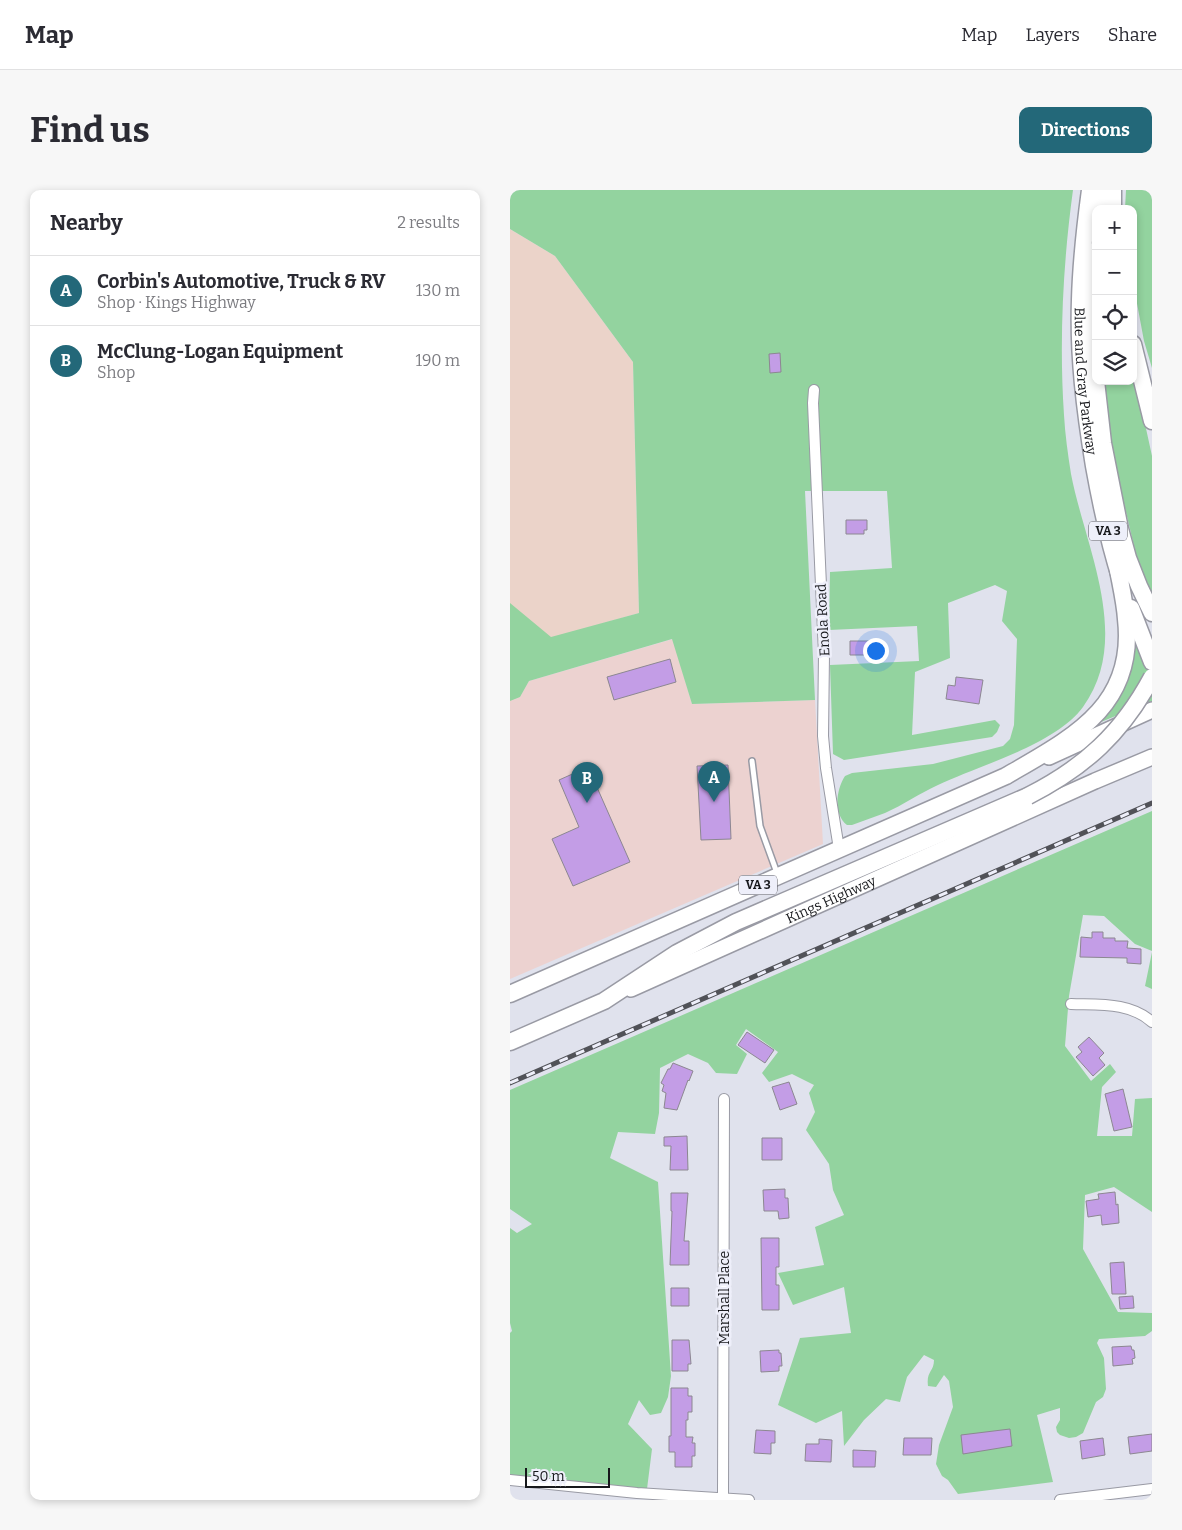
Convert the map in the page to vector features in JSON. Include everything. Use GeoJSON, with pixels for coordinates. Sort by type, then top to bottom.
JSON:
{"type":"FeatureCollection","features":[{"type":"Feature","properties":{"kind":"highway","name":"Blue and Gray Parkway"},"geometry":{"type":"LineString","coordinates":[[1090,190],[1083,243],[1080,350],[1084,398],[1102,511],[1118,570]]}},
{"type":"Feature","properties":{"kind":"highway"},"geometry":{"type":"LineString","coordinates":[[1101,205],[1103,190]]}},
{"type":"Feature","properties":{"kind":"highway"},"geometry":{"type":"LineString","coordinates":[[1113,190],[1113,205]]}},
{"type":"Feature","properties":{"kind":"highway"},"geometry":{"type":"LineString","coordinates":[[1093,295],[1094,340]]}},
{"type":"Feature","properties":{"kind":"highway"},"geometry":{"type":"LineString","coordinates":[[1137,360],[1152,421]]}},
{"type":"Feature","properties":{"kind":"highway"},"geometry":{"type":"LineString","coordinates":[[1097,385],[1103,443],[1120,529],[1130,565],[1152,613]]}},
{"type":"Feature","properties":{"kind":"highway"},"geometry":{"type":"LineString","coordinates":[[1118,570],[1140,634],[1152,662]]}},
{"type":"Feature","properties":{"kind":"highway","name":"VA 3"},"geometry":{"type":"LineString","coordinates":[[510,994],[1006,776],[1058,746],[1094,717],[1115,691],[1121,676],[1125,660],[1126,620],[1118,570]]}},
{"type":"Feature","properties":{"kind":"highway","name":"VA 3"},"geometry":{"type":"LineString","coordinates":[[604,1001],[677,953],[736,922],[1028,796],[1065,776],[1099,750],[1124,722],[1152,676]]}},
{"type":"Feature","properties":{"kind":"highway","name":"Kings Highway"},"geometry":{"type":"LineString","coordinates":[[510,1042],[604,1001]]}},
{"type":"Feature","properties":{"kind":"main road"},"geometry":{"type":"LineString","coordinates":[[1006,776],[1152,710]]}},
{"type":"Feature","properties":{"kind":"main road","name":"Kings Highway"},"geometry":{"type":"LineString","coordinates":[[604,1001],[1094,781],[1152,757]]}},
{"type":"Feature","properties":{"kind":"street","name":"Enola Road"},"geometry":{"type":"LineString","coordinates":[[814,390],[824,654],[823,736],[826,768],[839,849]]}},
{"type":"Feature","properties":{"kind":"street"},"geometry":{"type":"LineString","coordinates":[[1071,1004],[1123,1007],[1136,1011],[1152,1022]]}},
{"type":"Feature","properties":{"kind":"street","name":"Marshall Place"},"geometry":{"type":"LineString","coordinates":[[723,1498],[724,1099]]}},
{"type":"Feature","properties":{"kind":"street"},"geometry":{"type":"LineString","coordinates":[[510,1480],[749,1500]]}},
{"type":"Feature","properties":{"kind":"street"},"geometry":{"type":"LineString","coordinates":[[1065,1500],[1152,1489]]}},
{"type":"Feature","properties":{"kind":"lane"},"geometry":{"type":"LineString","coordinates":[[752,761],[760,826],[778,876]]}},
{"type":"Feature","properties":{"kind":"shaded area"},"geometry":{"type":"Polygon","coordinates":[[[510,229],[555,256],[633,362],[639,613],[551,638],[520,697],[510,701],[510,229]]]}},
{"type":"Feature","properties":{"kind":"shaded area"},"geometry":{"type":"Polygon","coordinates":[[[673,639],[692,704],[815,700],[823,844],[510,979],[510,701],[520,697],[529,681],[673,639]]]}},
{"type":"Feature","properties":{"kind":"green space"},"geometry":{"type":"Polygon","coordinates":[[[510,190],[1073,190],[1063,302],[1064,422],[1071,474],[1101,592],[1105,622],[1104,652],[1097,680],[1083,707],[1054,732],[1016,753],[955,777],[885,813],[852,825],[847,825],[840,815],[837,802],[845,776],[852,773],[933,764],[1003,746],[1010,739],[1014,725],[1017,639],[1002,621],[1007,591],[995,585],[948,603],[950,658],[915,672],[912,735],[995,720],[1000,725],[997,732],[992,737],[844,760],[833,754],[830,665],[919,661],[917,626],[829,630],[830,572],[892,568],[887,491],[805,491],[815,700],[692,704],[672,639],[529,681],[520,697],[510,701],[510,603],[551,637],[639,613],[633,362],[555,256],[510,229],[510,190]]]}},
{"type":"Feature","properties":{"kind":"green space"},"geometry":{"type":"Polygon","coordinates":[[[1126,190],[1152,190],[1152,368],[1144,341],[1137,303],[1137,205],[1125,205],[1126,190]]]}},
{"type":"Feature","properties":{"kind":"green space"},"geometry":{"type":"Polygon","coordinates":[[[1104,385],[1136,385],[1152,456],[1152,596],[1138,563],[1117,474],[1104,385]]]}},
{"type":"Feature","properties":{"kind":"green space"},"geometry":{"type":"Polygon","coordinates":[[[1134,641],[1136,641],[1152,680],[1152,701],[1101,722],[1116,700],[1134,641]]]}},
{"type":"Feature","properties":{"kind":"green space"},"geometry":{"type":"Polygon","coordinates":[[[1152,811],[1152,951],[1135,944],[1104,916],[1083,915],[1069,996],[1065,1046],[1091,1081],[1110,1064],[1116,1072],[1102,1087],[1097,1136],[1132,1136],[1135,1099],[1152,1098],[1152,1212],[1114,1187],[1085,1195],[1083,1249],[1118,1312],[1152,1313],[1152,1331],[1145,1336],[1099,1339],[1097,1343],[1104,1358],[1106,1389],[1103,1397],[1096,1402],[1083,1433],[1069,1438],[1057,1432],[1056,1427],[1060,1420],[1060,1408],[1037,1415],[1053,1482],[958,1494],[948,1480],[942,1476],[936,1464],[939,1445],[953,1407],[949,1381],[944,1375],[936,1387],[928,1386],[928,1377],[934,1360],[924,1355],[907,1377],[900,1402],[886,1399],[864,1420],[844,1446],[842,1411],[816,1423],[778,1405],[800,1338],[851,1333],[844,1287],[793,1305],[778,1273],[824,1265],[815,1227],[844,1215],[833,1190],[829,1164],[806,1130],[815,1112],[809,1093],[814,1085],[792,1074],[769,1082],[762,1073],[778,1052],[746,1029],[736,1045],[747,1054],[737,1074],[716,1073],[708,1063],[688,1054],[660,1068],[659,1113],[655,1134],[618,1132],[610,1158],[658,1182],[671,1376],[668,1397],[661,1413],[650,1415],[639,1400],[628,1424],[652,1449],[647,1489],[510,1476],[510,1333],[512,1331],[510,1323],[510,1228],[517,1233],[532,1224],[510,1209],[510,1090],[1152,811]]]}},
{"type":"Feature","properties":{"kind":"green space"},"geometry":{"type":"Polygon","coordinates":[[[1152,952],[1152,989],[1145,986],[1152,952]]]}},
{"type":"Feature","properties":{"kind":"building"},"geometry":{"type":"Polygon","coordinates":[[[780,353],[781,372],[770,373],[769,354],[780,353]]]}},
{"type":"Feature","properties":{"kind":"building"},"geometry":{"type":"Polygon","coordinates":[[[846,520],[867,520],[867,530],[864,530],[864,534],[846,534],[846,520]]]}},
{"type":"Feature","properties":{"kind":"building"},"geometry":{"type":"Polygon","coordinates":[[[850,641],[874,641],[875,655],[850,655],[850,641]]]}},
{"type":"Feature","properties":{"kind":"building"},"geometry":{"type":"Polygon","coordinates":[[[670,659],[676,682],[614,700],[607,677],[670,659]]]}},
{"type":"Feature","properties":{"kind":"building"},"geometry":{"type":"Polygon","coordinates":[[[956,677],[983,680],[979,704],[946,699],[948,685],[955,686],[956,677]]]}},
{"type":"Feature","properties":{"kind":"building"},"geometry":{"type":"Polygon","coordinates":[[[728,765],[731,839],[701,840],[697,766],[728,765]]]}},
{"type":"Feature","properties":{"kind":"building"},"geometry":{"type":"Polygon","coordinates":[[[588,767],[630,862],[573,886],[552,839],[579,827],[559,780],[588,767]]]}},
{"type":"Feature","properties":{"kind":"building"},"geometry":{"type":"Polygon","coordinates":[[[1092,932],[1103,932],[1103,938],[1115,938],[1115,941],[1128,941],[1127,948],[1141,949],[1141,964],[1127,963],[1127,958],[1080,957],[1081,937],[1092,938],[1092,932]]]}},
{"type":"Feature","properties":{"kind":"building"},"geometry":{"type":"Polygon","coordinates":[[[747,1032],[774,1050],[765,1063],[738,1045],[747,1032]]]}},
{"type":"Feature","properties":{"kind":"building"},"geometry":{"type":"Polygon","coordinates":[[[1089,1037],[1104,1053],[1099,1058],[1105,1065],[1093,1076],[1076,1057],[1082,1052],[1078,1047],[1089,1037]]]}},
{"type":"Feature","properties":{"kind":"building"},"geometry":{"type":"Polygon","coordinates":[[[673,1063],[693,1071],[677,1110],[664,1108],[666,1093],[662,1091],[664,1085],[661,1083],[673,1063]]]}},
{"type":"Feature","properties":{"kind":"building"},"geometry":{"type":"Polygon","coordinates":[[[789,1082],[797,1104],[780,1110],[772,1087],[789,1082]]]}},
{"type":"Feature","properties":{"kind":"building"},"geometry":{"type":"Polygon","coordinates":[[[1123,1089],[1132,1127],[1114,1131],[1105,1094],[1123,1089]]]}},
{"type":"Feature","properties":{"kind":"building"},"geometry":{"type":"Polygon","coordinates":[[[687,1136],[688,1170],[670,1170],[671,1146],[664,1146],[664,1137],[687,1136]]]}},
{"type":"Feature","properties":{"kind":"building"},"geometry":{"type":"Polygon","coordinates":[[[762,1138],[782,1138],[782,1160],[762,1160],[762,1138]]]}},
{"type":"Feature","properties":{"kind":"building"},"geometry":{"type":"Polygon","coordinates":[[[785,1189],[785,1198],[788,1198],[789,1218],[779,1219],[778,1211],[764,1211],[763,1190],[785,1189]]]}},
{"type":"Feature","properties":{"kind":"building"},"geometry":{"type":"Polygon","coordinates":[[[1115,1192],[1119,1223],[1102,1225],[1101,1215],[1088,1217],[1086,1201],[1099,1199],[1098,1194],[1115,1192]]]}},
{"type":"Feature","properties":{"kind":"building"},"geometry":{"type":"Polygon","coordinates":[[[671,1193],[688,1193],[684,1241],[689,1241],[689,1265],[670,1265],[671,1193]]]}},
{"type":"Feature","properties":{"kind":"building"},"geometry":{"type":"Polygon","coordinates":[[[761,1238],[779,1238],[779,1267],[776,1267],[776,1285],[779,1285],[779,1310],[762,1310],[761,1238]]]}},
{"type":"Feature","properties":{"kind":"building"},"geometry":{"type":"Polygon","coordinates":[[[1124,1262],[1126,1294],[1112,1294],[1110,1263],[1124,1262]]]}},
{"type":"Feature","properties":{"kind":"building"},"geometry":{"type":"Polygon","coordinates":[[[671,1288],[689,1288],[689,1306],[671,1306],[671,1288]]]}},
{"type":"Feature","properties":{"kind":"building"},"geometry":{"type":"Polygon","coordinates":[[[1133,1296],[1134,1308],[1120,1309],[1119,1297],[1133,1296]]]}},
{"type":"Feature","properties":{"kind":"building"},"geometry":{"type":"Polygon","coordinates":[[[672,1340],[689,1340],[691,1364],[688,1364],[688,1371],[672,1371],[672,1340]]]}},
{"type":"Feature","properties":{"kind":"building"},"geometry":{"type":"Polygon","coordinates":[[[1131,1346],[1132,1350],[1134,1350],[1135,1358],[1132,1359],[1133,1364],[1113,1366],[1112,1347],[1131,1346]]]}},
{"type":"Feature","properties":{"kind":"building"},"geometry":{"type":"Polygon","coordinates":[[[779,1350],[782,1366],[779,1366],[779,1371],[761,1372],[760,1351],[779,1350]]]}},
{"type":"Feature","properties":{"kind":"building"},"geometry":{"type":"Polygon","coordinates":[[[671,1388],[688,1388],[688,1396],[692,1396],[692,1412],[688,1412],[688,1420],[686,1420],[686,1437],[693,1437],[692,1443],[695,1443],[695,1456],[692,1456],[692,1467],[675,1467],[675,1452],[669,1452],[671,1388]]]}},
{"type":"Feature","properties":{"kind":"building"},"geometry":{"type":"Polygon","coordinates":[[[1010,1429],[1012,1446],[963,1454],[961,1435],[1010,1429]]]}},
{"type":"Feature","properties":{"kind":"building"},"geometry":{"type":"Polygon","coordinates":[[[756,1430],[775,1431],[775,1443],[771,1443],[771,1454],[754,1453],[756,1430]]]}},
{"type":"Feature","properties":{"kind":"building"},"geometry":{"type":"Polygon","coordinates":[[[1152,1434],[1152,1451],[1130,1454],[1128,1437],[1152,1434]]]}},
{"type":"Feature","properties":{"kind":"building"},"geometry":{"type":"Polygon","coordinates":[[[904,1438],[932,1438],[931,1455],[903,1455],[904,1438]]]}},
{"type":"Feature","properties":{"kind":"building"},"geometry":{"type":"Polygon","coordinates":[[[1103,1438],[1105,1455],[1082,1459],[1080,1441],[1103,1438]]]}},
{"type":"Feature","properties":{"kind":"building"},"geometry":{"type":"Polygon","coordinates":[[[819,1439],[832,1440],[831,1462],[805,1461],[806,1444],[819,1444],[819,1439]]]}},
{"type":"Feature","properties":{"kind":"building"},"geometry":{"type":"Polygon","coordinates":[[[853,1450],[876,1451],[875,1467],[853,1467],[853,1450]]]}},
{"type":"Feature","properties":{"kind":"railway"},"geometry":{"type":"LineString","coordinates":[[510,1083],[1152,803]]}},
{"type":"Feature","properties":{"kind":"place","name":"Corbin's Automotive, Truck & RV"},"geometry":{"type":"Point","coordinates":[714,802]}},
{"type":"Feature","properties":{"kind":"place","name":"McClung-Logan Equipment"},"geometry":{"type":"Point","coordinates":[587,803]}}]}
